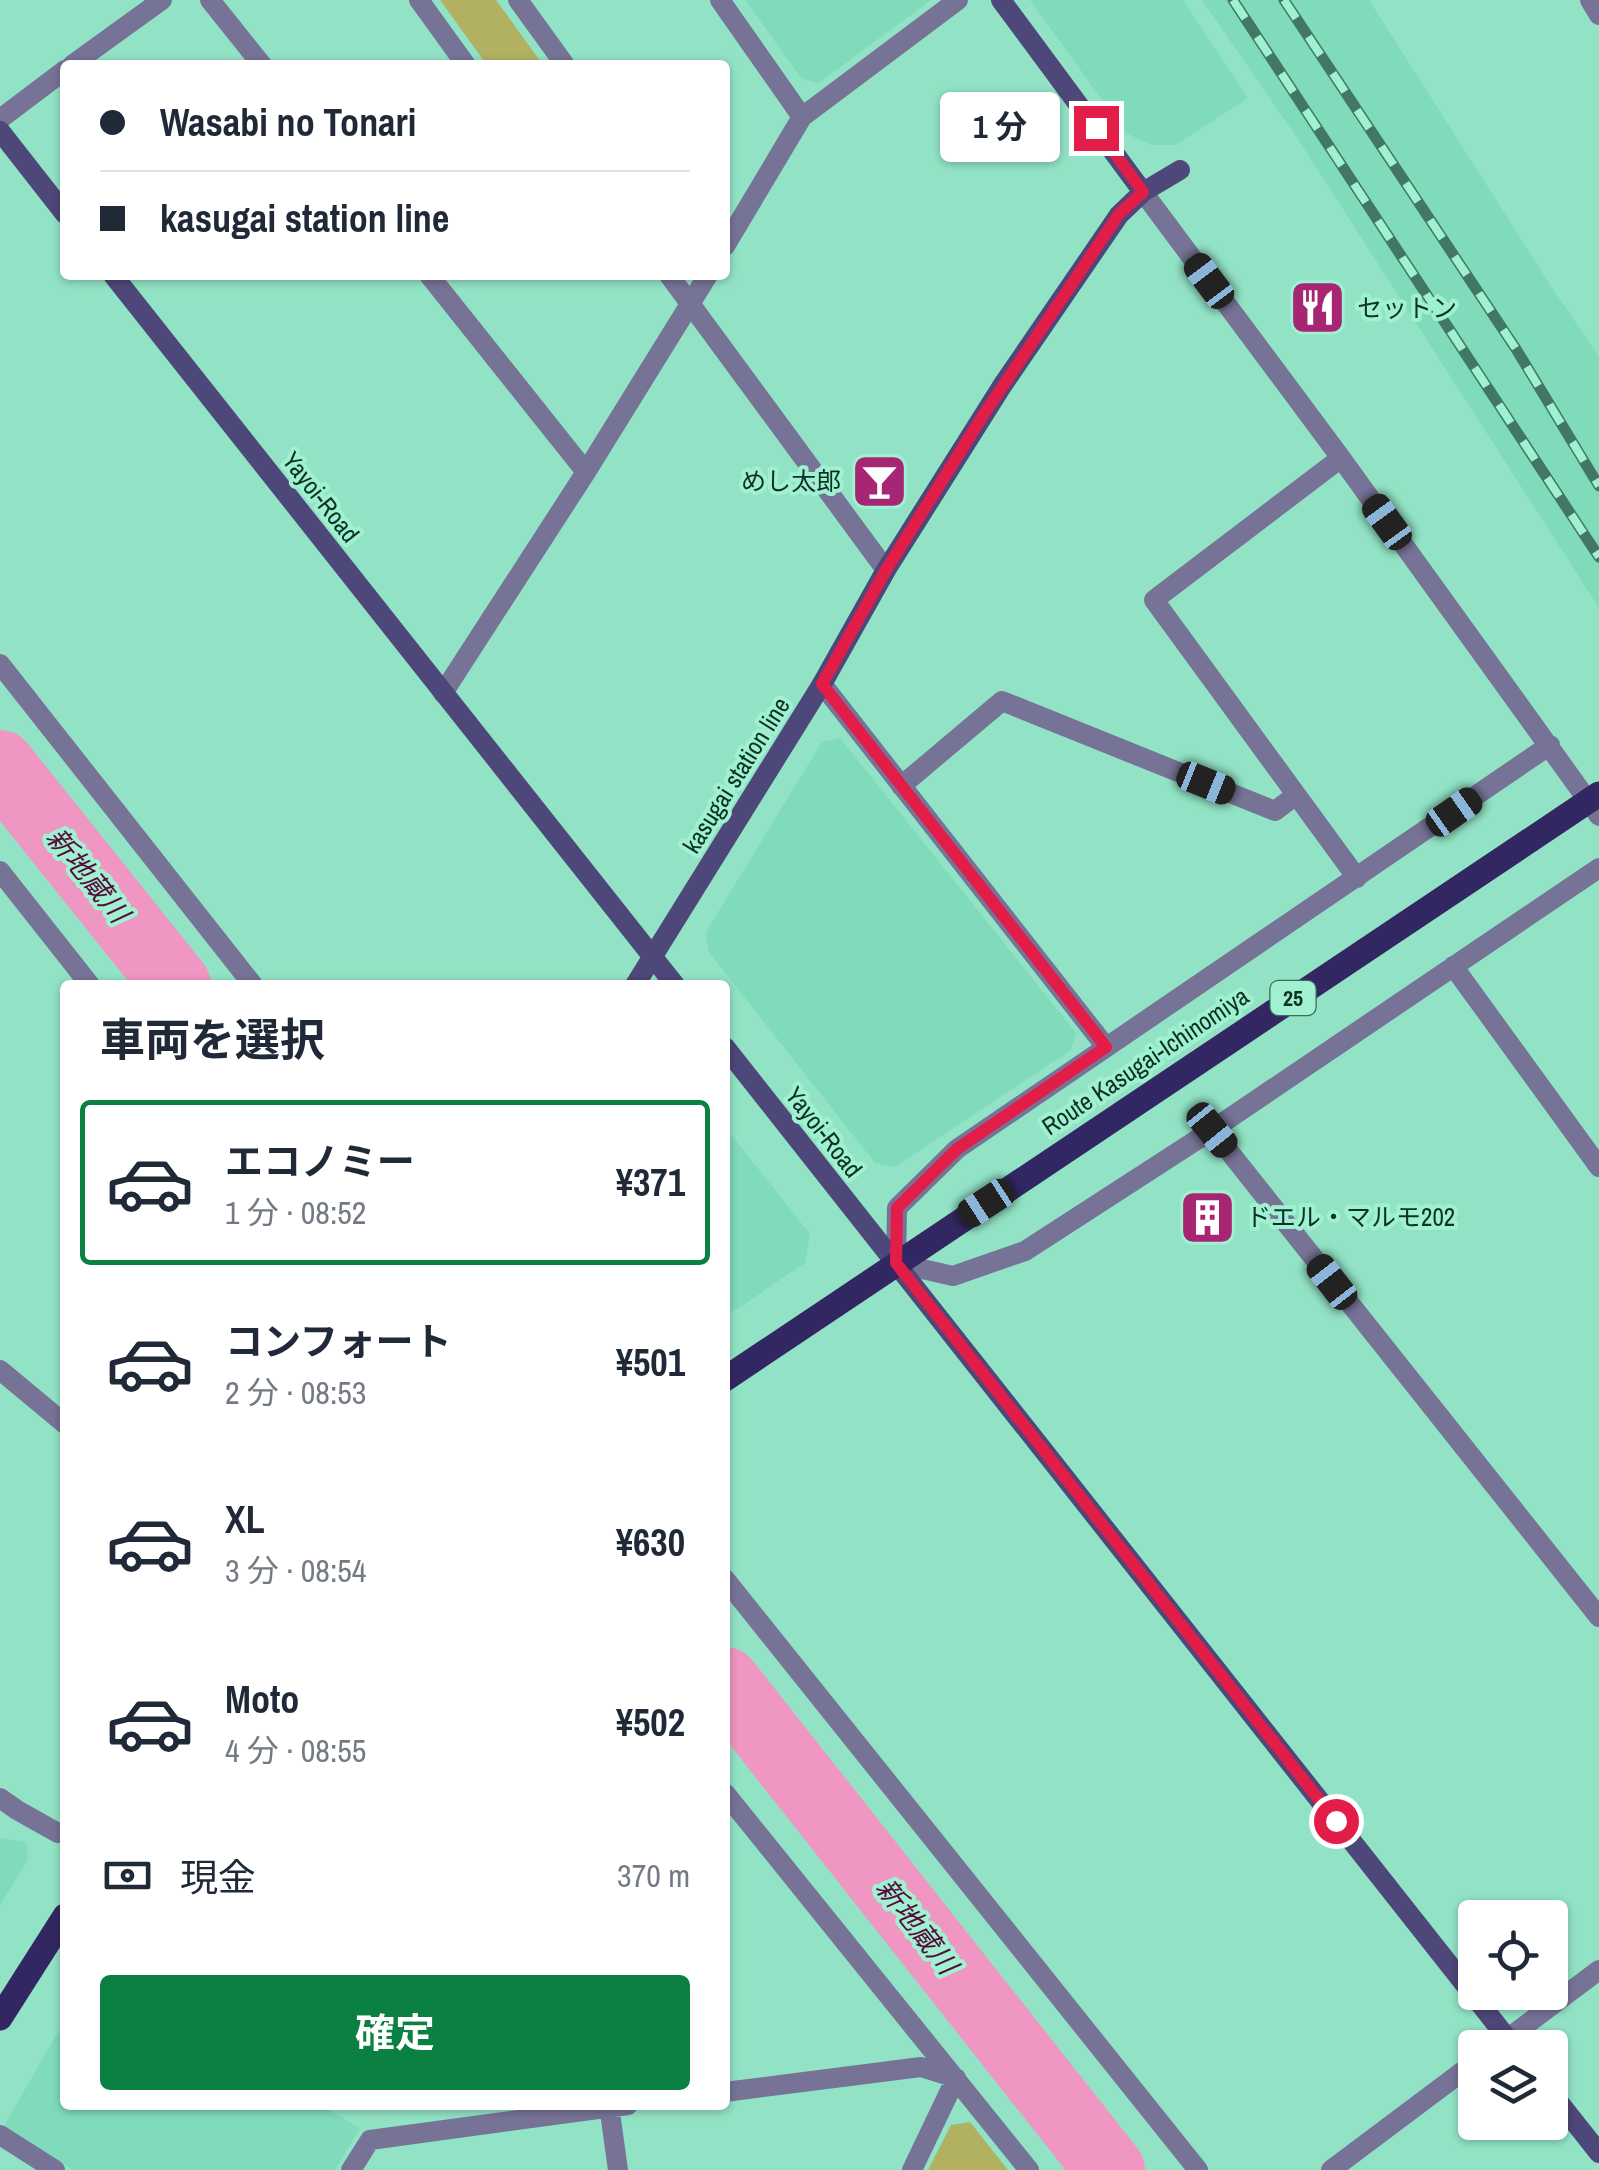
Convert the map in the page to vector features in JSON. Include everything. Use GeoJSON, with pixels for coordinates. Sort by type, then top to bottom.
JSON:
{"type":"FeatureCollection","features":[{"type":"Feature","properties":{"kind":"main road","name":"Route Kasugai-Ichinomiya"},"geometry":{"type":"LineString","coordinates":[[730,1375],[1599,794]]}},
{"type":"Feature","properties":{"kind":"main road"},"geometry":{"type":"LineString","coordinates":[[0,2018],[60,1924]]}},
{"type":"Feature","properties":{"kind":"street"},"geometry":{"type":"LineString","coordinates":[[79,60],[162,0]]}},
{"type":"Feature","properties":{"kind":"street"},"geometry":{"type":"LineString","coordinates":[[210,0],[258,60]]}},
{"type":"Feature","properties":{"kind":"street"},"geometry":{"type":"LineString","coordinates":[[419,0],[462,60]]}},
{"type":"Feature","properties":{"kind":"street"},"geometry":{"type":"LineString","coordinates":[[518,0],[561,60]]}},
{"type":"Feature","properties":{"kind":"street"},"geometry":{"type":"LineString","coordinates":[[720,0],[802,117]]}},
{"type":"Feature","properties":{"kind":"street"},"geometry":{"type":"LineString","coordinates":[[730,238],[802,117],[958,0]]}},
{"type":"Feature","properties":{"kind":"street"},"geometry":{"type":"LineString","coordinates":[[1001,0],[1341,458],[1599,816]]}},
{"type":"Feature","properties":{"kind":"street"},"geometry":{"type":"LineString","coordinates":[[1590,0],[1599,15]]}},
{"type":"Feature","properties":{"kind":"street"},"geometry":{"type":"LineString","coordinates":[[0,118],[60,74]]}},
{"type":"Feature","properties":{"kind":"street"},"geometry":{"type":"LineString","coordinates":[[0,131],[60,208]]}},
{"type":"Feature","properties":{"kind":"street","name":"kasugai station line"},"geometry":{"type":"LineString","coordinates":[[638,980],[1012,370],[1119,214],[1143,192],[1180,170]]}},
{"type":"Feature","properties":{"kind":"street","name":"Yayoi-Road"},"geometry":{"type":"LineString","coordinates":[[118,280],[671,980]]}},
{"type":"Feature","properties":{"kind":"street"},"geometry":{"type":"LineString","coordinates":[[433,280],[586,472]]}},
{"type":"Feature","properties":{"kind":"street"},"geometry":{"type":"LineString","coordinates":[[673,280],[886,570]]}},
{"type":"Feature","properties":{"kind":"street"},"geometry":{"type":"LineString","coordinates":[[444,693],[705,280]]}},
{"type":"Feature","properties":{"kind":"street"},"geometry":{"type":"LineString","coordinates":[[1341,458],[1154,600],[1358,878]]}},
{"type":"Feature","properties":{"kind":"street"},"geometry":{"type":"LineString","coordinates":[[0,664],[250,980]]}},
{"type":"Feature","properties":{"kind":"street"},"geometry":{"type":"LineString","coordinates":[[822,684],[1106,1047]]}},
{"type":"Feature","properties":{"kind":"street"},"geometry":{"type":"LineString","coordinates":[[902,786],[1002,701],[1274,811],[1296,795]]}},
{"type":"Feature","properties":{"kind":"street"},"geometry":{"type":"LineString","coordinates":[[1550,746],[957,1149],[897,1208],[896,1263],[953,1276],[1025,1251],[1212,1130],[1599,868]]}},
{"type":"Feature","properties":{"kind":"street"},"geometry":{"type":"LineString","coordinates":[[0,871],[86,980]]}},
{"type":"Feature","properties":{"kind":"street"},"geometry":{"type":"LineString","coordinates":[[1454,966],[1599,1167]]}},
{"type":"Feature","properties":{"kind":"street","name":"Yayoi-Road"},"geometry":{"type":"LineString","coordinates":[[730,1054],[1495,2030]]}},
{"type":"Feature","properties":{"kind":"street"},"geometry":{"type":"LineString","coordinates":[[1212,1130],[1599,1617]]}},
{"type":"Feature","properties":{"kind":"street"},"geometry":{"type":"LineString","coordinates":[[0,1370],[60,1420]]}},
{"type":"Feature","properties":{"kind":"street"},"geometry":{"type":"LineString","coordinates":[[730,1585],[1198,2170]]}},
{"type":"Feature","properties":{"kind":"street"},"geometry":{"type":"LineString","coordinates":[[730,1803],[1029,2170]]}},
{"type":"Feature","properties":{"kind":"street"},"geometry":{"type":"LineString","coordinates":[[6,1806],[60,1832]]}},
{"type":"Feature","properties":{"kind":"street"},"geometry":{"type":"LineString","coordinates":[[1524,2030],[1599,1970]]}},
{"type":"Feature","properties":{"kind":"street"},"geometry":{"type":"LineString","coordinates":[[730,2091],[920,2067],[956,2078]]}},
{"type":"Feature","properties":{"kind":"street"},"geometry":{"type":"LineString","coordinates":[[1331,2170],[1458,2075]]}},
{"type":"Feature","properties":{"kind":"street"},"geometry":{"type":"LineString","coordinates":[[912,2170],[956,2078]]}},
{"type":"Feature","properties":{"kind":"street"},"geometry":{"type":"LineString","coordinates":[[352,2170],[370,2140],[586,2110]]}},
{"type":"Feature","properties":{"kind":"street"},"geometry":{"type":"LineString","coordinates":[[615,2110],[618,2170]]}},
{"type":"Feature","properties":{"kind":"street"},"geometry":{"type":"LineString","coordinates":[[1568,2113],[1599,2152]]}},
{"type":"Feature","properties":{"kind":"street"},"geometry":{"type":"LineString","coordinates":[[0,2135],[54,2170]]}},
{"type":"Feature","properties":{"kind":"shaded area"},"geometry":{"type":"Polygon","coordinates":[[[440,0],[496,0],[539,60],[483,60],[440,0]]]}},
{"type":"Feature","properties":{"kind":"shaded area"},"geometry":{"type":"Polygon","coordinates":[[[745,0],[931,0],[819,83],[802,79],[745,0]]]}},
{"type":"Feature","properties":{"kind":"shaded area"},"geometry":{"type":"Polygon","coordinates":[[[1030,0],[1183,0],[1248,98],[1176,145],[1151,145],[1126,133],[1030,0]]]}},
{"type":"Feature","properties":{"kind":"shaded area"},"geometry":{"type":"Polygon","coordinates":[[[1202,0],[1369,0],[1599,356],[1599,608],[1296,136],[1202,0]]]}},
{"type":"Feature","properties":{"kind":"shaded area"},"geometry":{"type":"Polygon","coordinates":[[[840,738],[1076,1033],[1071,1050],[895,1167],[875,1163],[708,951],[706,932],[822,742],[840,738]]]}},
{"type":"Feature","properties":{"kind":"shaded area"},"geometry":{"type":"Polygon","coordinates":[[[730,1133],[810,1234],[805,1263],[730,1314],[730,1133]]]}},
{"type":"Feature","properties":{"kind":"shaded area"},"geometry":{"type":"Polygon","coordinates":[[[0,1838],[26,1842],[28,1860],[0,1905],[0,1838]]]}},
{"type":"Feature","properties":{"kind":"shaded area"},"geometry":{"type":"Polygon","coordinates":[[[60,2029],[60,2110],[329,2110],[360,2128],[335,2170],[73,2170],[4,2126],[60,2029]]]}},
{"type":"Feature","properties":{"kind":"shaded area"},"geometry":{"type":"Polygon","coordinates":[[[970,2122],[1008,2170],[928,2170],[951,2125],[970,2122]]]}},
{"type":"Feature","properties":{"kind":"waterway","name":"新地蔵川"},"geometry":{"type":"LineString","coordinates":[[0,765],[172,980]]}},
{"type":"Feature","properties":{"kind":"waterway","name":"新地蔵川"},"geometry":{"type":"LineString","coordinates":[[730,1688],[1110,2170]]}},
{"type":"Feature","properties":{"kind":"railway"},"geometry":{"type":"LineString","coordinates":[[1233,0],[1599,557]]}},
{"type":"Feature","properties":{"kind":"railway"},"geometry":{"type":"LineString","coordinates":[[1284,0],[1516,349],[1599,486]]}},
{"type":"Feature","properties":{"kind":"place","name":"セットン"},"geometry":{"type":"Point","coordinates":[1318,308]}},
{"type":"Feature","properties":{"kind":"place","name":"めし太郎"},"geometry":{"type":"Point","coordinates":[880,481]}},
{"type":"Feature","properties":{"kind":"place","name":"ドエル・マルモ202"},"geometry":{"type":"Point","coordinates":[1207,1217]}},
{"type":"Feature","properties":{"kind":"route"},"geometry":{"type":"LineString","coordinates":[[1096,128],[1143,192],[1119,214],[1002,386],[886,570],[822,684],[1106,1047],[957,1149],[897,1208],[896,1263],[1336,1821]]}}]}
